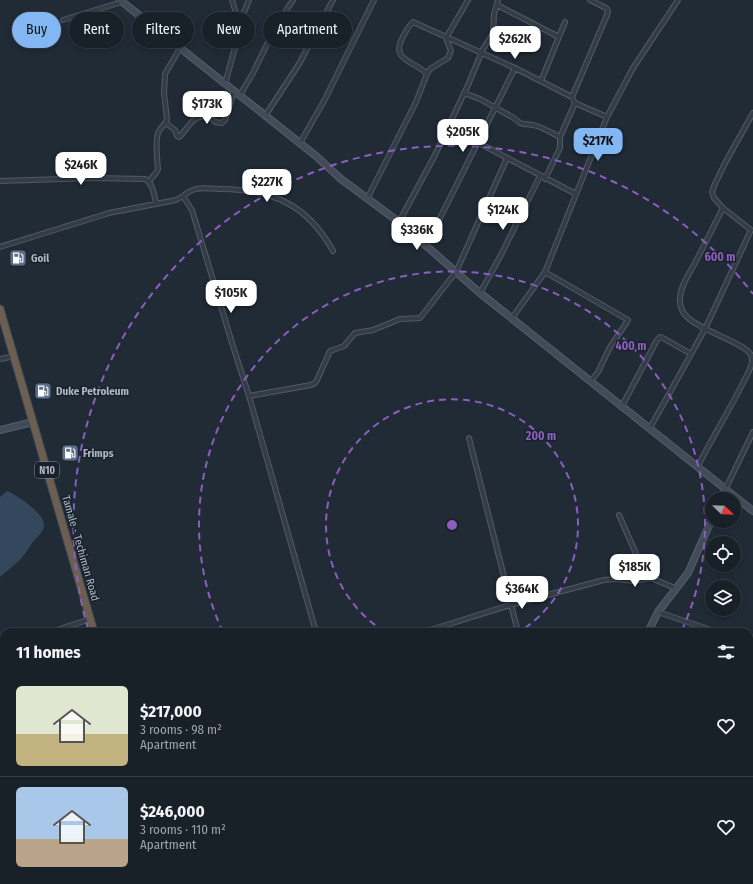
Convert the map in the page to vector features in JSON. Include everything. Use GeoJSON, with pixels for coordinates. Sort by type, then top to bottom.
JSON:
{"type":"FeatureCollection","features":[{"type":"Feature","properties":{"kind":"highway","name":"Tamale - Techiman Road"},"geometry":{"type":"LineString","coordinates":[[0,309],[15,356],[93,628]]}},
{"type":"Feature","properties":{"kind":"street"},"geometry":{"type":"LineString","coordinates":[[232,0],[236,12]]}},
{"type":"Feature","properties":{"kind":"street"},"geometry":{"type":"LineString","coordinates":[[244,12],[249,0]]}},
{"type":"Feature","properties":{"kind":"street"},"geometry":{"type":"LineString","coordinates":[[240,95],[276,28],[293,0]]}},
{"type":"Feature","properties":{"kind":"street"},"geometry":{"type":"LineString","coordinates":[[266,116],[299,64],[333,0]]}},
{"type":"Feature","properties":{"kind":"street"},"geometry":{"type":"LineString","coordinates":[[300,143],[324,101],[374,0]]}},
{"type":"Feature","properties":{"kind":"street"},"geometry":{"type":"LineString","coordinates":[[446,38],[468,0]]}},
{"type":"Feature","properties":{"kind":"street"},"geometry":{"type":"LineString","coordinates":[[399,222],[431,162],[481,54],[494,30],[494,14],[498,0]]}},
{"type":"Feature","properties":{"kind":"street"},"geometry":{"type":"LineString","coordinates":[[572,97],[608,11],[606,8],[590,0]]}},
{"type":"Feature","properties":{"kind":"street"},"geometry":{"type":"LineString","coordinates":[[512,318],[545,272],[607,117],[633,68],[678,0]]}},
{"type":"Feature","properties":{"kind":"street"},"geometry":{"type":"LineString","coordinates":[[63,20],[121,1],[135,12]]}},
{"type":"Feature","properties":{"kind":"street"},"geometry":{"type":"LineString","coordinates":[[497,5],[559,37]]}},
{"type":"Feature","properties":{"kind":"street"},"geometry":{"type":"LineString","coordinates":[[427,74],[421,68],[399,54],[398,46],[407,29],[413,22],[481,54],[515,68],[572,97],[575,103],[607,117]]}},
{"type":"Feature","properties":{"kind":"street"},"geometry":{"type":"LineString","coordinates":[[541,81],[565,22]]}},
{"type":"Feature","properties":{"kind":"street"},"geometry":{"type":"LineString","coordinates":[[367,200],[416,102],[427,74],[433,67],[448,58],[451,51],[446,38]]}},
{"type":"Feature","properties":{"kind":"street"},"geometry":{"type":"LineString","coordinates":[[149,181],[156,174],[158,169],[158,135],[160,129],[167,120],[164,93],[165,74],[180,48],[316,156],[367,200],[399,222],[480,293],[753,511]]}},
{"type":"Feature","properties":{"kind":"street"},"geometry":{"type":"LineString","coordinates":[[225,84],[235,48]]}},
{"type":"Feature","properties":{"kind":"street"},"geometry":{"type":"LineString","coordinates":[[425,246],[515,68]]}},
{"type":"Feature","properties":{"kind":"street"},"geometry":{"type":"LineString","coordinates":[[166,123],[173,128],[179,137],[187,125],[197,118],[209,116],[215,122],[222,123],[225,120],[234,91]]}},
{"type":"Feature","properties":{"kind":"street"},"geometry":{"type":"LineString","coordinates":[[464,93],[480,99],[514,118],[518,123],[535,125],[560,137]]}},
{"type":"Feature","properties":{"kind":"street"},"geometry":{"type":"LineString","coordinates":[[545,179],[560,148],[560,137],[575,103]]}},
{"type":"Feature","properties":{"kind":"street"},"geometry":{"type":"LineString","coordinates":[[650,428],[705,329],[752,228],[723,208],[714,198],[712,192],[753,113]]}},
{"type":"Feature","properties":{"kind":"street"},"geometry":{"type":"LineString","coordinates":[[477,142],[576,194]]}},
{"type":"Feature","properties":{"kind":"street"},"geometry":{"type":"LineString","coordinates":[[249,396],[311,385],[315,383],[330,351],[344,346],[355,333],[373,330],[400,319],[420,318],[456,272],[507,158]]}},
{"type":"Feature","properties":{"kind":"street"},"geometry":{"type":"LineString","coordinates":[[480,293],[502,253],[540,176]]}},
{"type":"Feature","properties":{"kind":"street"},"geometry":{"type":"LineString","coordinates":[[0,181],[93,178],[145,179],[149,181],[156,203]]}},
{"type":"Feature","properties":{"kind":"street"},"geometry":{"type":"LineString","coordinates":[[0,247],[109,213],[176,200],[189,191],[197,188],[239,190],[274,196],[288,203],[317,226],[333,251]]}},
{"type":"Feature","properties":{"kind":"street"},"geometry":{"type":"LineString","coordinates":[[183,196],[192,210],[223,316],[249,396],[315,628]]}},
{"type":"Feature","properties":{"kind":"street"},"geometry":{"type":"LineString","coordinates":[[698,466],[733,402],[749,370],[752,360],[752,355],[745,348],[705,329],[684,314],[680,306],[680,297],[684,283],[723,208]]}},
{"type":"Feature","properties":{"kind":"street"},"geometry":{"type":"LineString","coordinates":[[545,272],[628,320],[610,347],[598,372],[590,381]]}},
{"type":"Feature","properties":{"kind":"street"},"geometry":{"type":"LineString","coordinates":[[622,406],[660,337],[691,354]]}},
{"type":"Feature","properties":{"kind":"street"},"geometry":{"type":"LineString","coordinates":[[0,359],[15,356]]}},
{"type":"Feature","properties":{"kind":"street"},"geometry":{"type":"LineString","coordinates":[[0,430],[33,422]]}},
{"type":"Feature","properties":{"kind":"street"},"geometry":{"type":"LineString","coordinates":[[725,490],[753,432]]}},
{"type":"Feature","properties":{"kind":"street"},"geometry":{"type":"LineString","coordinates":[[469,438],[517,628]]}},
{"type":"Feature","properties":{"kind":"street"},"geometry":{"type":"LineString","coordinates":[[619,514],[637,556],[651,578]]}},
{"type":"Feature","properties":{"kind":"street"},"geometry":{"type":"LineString","coordinates":[[650,628],[658,612],[688,573],[708,528]]}},
{"type":"Feature","properties":{"kind":"street"},"geometry":{"type":"LineString","coordinates":[[619,579],[637,556]]}},
{"type":"Feature","properties":{"kind":"street"},"geometry":{"type":"LineString","coordinates":[[437,628],[510,605],[604,580],[634,580],[651,578],[675,588]]}},
{"type":"Feature","properties":{"kind":"street"},"geometry":{"type":"LineString","coordinates":[[658,612],[705,628]]}},
{"type":"Feature","properties":{"kind":"street"},"geometry":{"type":"LineString","coordinates":[[63,628],[91,619]]}},
{"type":"Feature","properties":{"kind":"water"},"geometry":{"type":"Polygon","coordinates":[[[7,491],[24,501],[36,511],[43,521],[44,526],[41,533],[21,559],[0,577],[0,497],[7,491]]]}},
{"type":"Feature","properties":{"kind":"place","name":"Goil"},"geometry":{"type":"Point","coordinates":[18,258]}},
{"type":"Feature","properties":{"kind":"place","name":"Duke Petroleum"},"geometry":{"type":"Point","coordinates":[43,391]}},
{"type":"Feature","properties":{"kind":"place","name":"Frimps"},"geometry":{"type":"Point","coordinates":[70,453]}}]}
